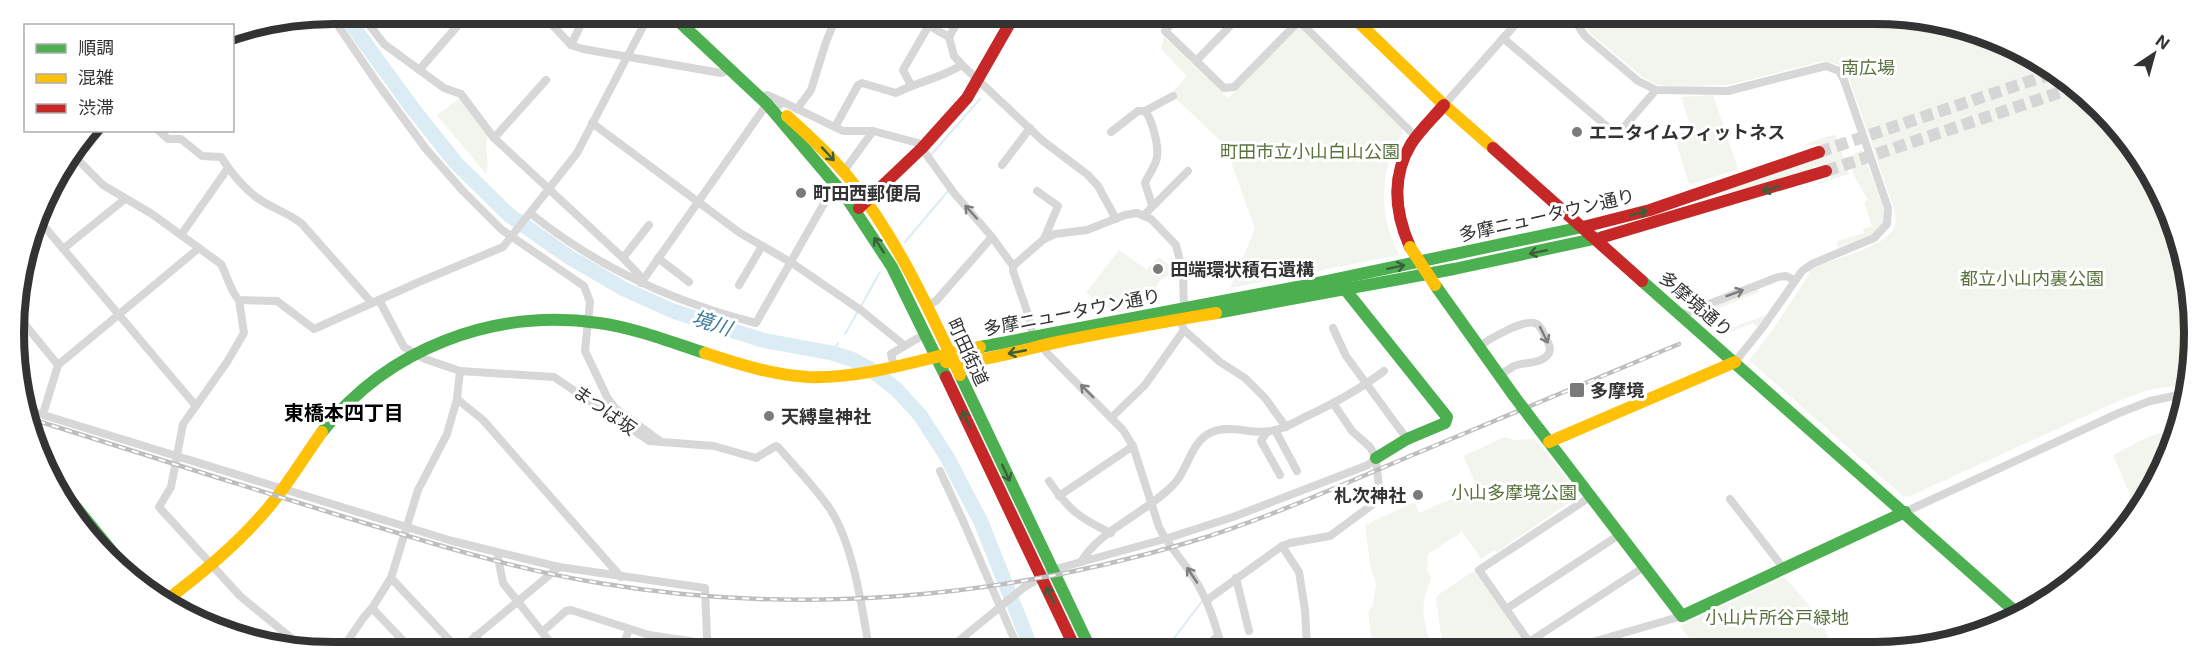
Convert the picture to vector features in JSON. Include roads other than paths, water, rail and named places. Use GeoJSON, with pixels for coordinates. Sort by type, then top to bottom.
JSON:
{"type":"FeatureCollection","features":[{"type":"Feature","properties":{"kind":"street"},"geometry":{"type":"LineString","coordinates":[[337,24],[426,149],[484,213],[584,286],[590,302],[585,351],[610,404],[662,442]]}},
{"type":"Feature","properties":{"kind":"street"},"geometry":{"type":"LineString","coordinates":[[369,24],[384,44],[444,88],[461,93],[494,138],[623,258],[642,281]]}},
{"type":"Feature","properties":{"kind":"street"},"geometry":{"type":"LineString","coordinates":[[419,70],[459,24]]}},
{"type":"Feature","properties":{"kind":"street"},"geometry":{"type":"LineString","coordinates":[[551,24],[571,45],[721,73],[730,70]]}},
{"type":"Feature","properties":{"kind":"street"},"geometry":{"type":"LineString","coordinates":[[571,45],[582,24]]}},
{"type":"Feature","properties":{"kind":"street"},"geometry":{"type":"LineString","coordinates":[[239,300],[277,301],[314,329],[503,247],[514,236],[577,153],[644,24]]}},
{"type":"Feature","properties":{"kind":"street","name":"町田街道"},"geometry":{"type":"LineString","coordinates":[[681,24],[730,70],[812,138],[844,171],[866,202],[902,257],[927,305],[1087,642]]}},
{"type":"Feature","properties":{"kind":"street"},"geometry":{"type":"LineString","coordinates":[[797,109],[811,90],[833,24]]}},
{"type":"Feature","properties":{"kind":"street"},"geometry":{"type":"LineString","coordinates":[[926,24],[949,37]]}},
{"type":"Feature","properties":{"kind":"street"},"geometry":{"type":"LineString","coordinates":[[956,24],[949,37],[954,56],[1059,155],[1088,175],[1098,186],[1116,219]]}},
{"type":"Feature","properties":{"kind":"street"},"geometry":{"type":"LineString","coordinates":[[856,211],[922,148],[967,98],[1010,24]]}},
{"type":"Feature","properties":{"kind":"street"},"geometry":{"type":"LineString","coordinates":[[1171,24],[1165,31],[1224,88],[1234,87],[1293,24]]}},
{"type":"Feature","properties":{"kind":"street"},"geometry":{"type":"LineString","coordinates":[[1196,61],[1232,24]]}},
{"type":"Feature","properties":{"kind":"street"},"geometry":{"type":"LineString","coordinates":[[1305,24],[1416,137]]}},
{"type":"Feature","properties":{"kind":"street","name":"多摩境通り"},"geometry":{"type":"LineString","coordinates":[[1360,24],[1444,105],[2013,609]]}},
{"type":"Feature","properties":{"kind":"street"},"geometry":{"type":"LineString","coordinates":[[1516,24],[1416,137],[1403,159],[1396,188],[1402,229],[1410,247],[1498,376],[1682,616]]}},
{"type":"Feature","properties":{"kind":"street"},"geometry":{"type":"LineString","coordinates":[[1549,442],[1735,362],[1763,327],[1794,280],[1812,264],[1874,238],[1887,224],[1888,208],[1842,74],[1831,67],[1822,66],[1728,91],[1656,90],[1638,81],[1585,36],[1577,24]]}},
{"type":"Feature","properties":{"kind":"street"},"geometry":{"type":"LineString","coordinates":[[911,85],[903,70],[929,26]]}},
{"type":"Feature","properties":{"kind":"street"},"geometry":{"type":"LineString","coordinates":[[1503,38],[1617,135],[1656,90]]}},
{"type":"Feature","properties":{"kind":"street"},"geometry":{"type":"LineString","coordinates":[[835,127],[858,85],[862,83],[896,93],[911,85],[945,75],[962,65]]}},
{"type":"Feature","properties":{"kind":"street"},"geometry":{"type":"LineString","coordinates":[[494,138],[546,80]]}},
{"type":"Feature","properties":{"kind":"street"},"geometry":{"type":"LineString","coordinates":[[1112,132],[1138,111],[1145,111],[1173,96]]}},
{"type":"Feature","properties":{"kind":"street"},"geometry":{"type":"LineString","coordinates":[[642,281],[771,103],[797,109],[843,131],[873,131],[918,142],[954,193],[992,237],[1013,266],[1034,337]]}},
{"type":"Feature","properties":{"kind":"street","name":"町田街道"},"geometry":{"type":"LineString","coordinates":[[771,103],[856,211],[891,264],[1072,642]]}},
{"type":"Feature","properties":{"kind":"street"},"geometry":{"type":"LineString","coordinates":[[1145,111],[1155,135],[1157,158],[1145,183],[1152,205]]}},
{"type":"Feature","properties":{"kind":"street"},"geometry":{"type":"LineString","coordinates":[[592,123],[740,233],[792,262],[859,309],[904,345]]}},
{"type":"Feature","properties":{"kind":"street"},"geometry":{"type":"LineString","coordinates":[[1002,165],[1030,128]]}},
{"type":"Feature","properties":{"kind":"street"},"geometry":{"type":"LineString","coordinates":[[844,171],[873,131]]}},
{"type":"Feature","properties":{"kind":"street"},"geometry":{"type":"LineString","coordinates":[[160,132],[168,139],[181,139],[202,156],[221,157],[228,168],[255,196],[302,224],[376,301],[402,345],[415,354],[460,371],[457,399],[447,434],[423,477],[391,578],[347,642]]}},
{"type":"Feature","properties":{"kind":"street","name":"多摩ニュータウン通り"},"geometry":{"type":"LineString","coordinates":[[952,358],[1034,337],[1183,319],[1583,228],[1689,197],[1819,152]]}},
{"type":"Feature","properties":{"kind":"street"},"geometry":{"type":"LineString","coordinates":[[77,159],[103,185],[152,214],[221,264],[234,295],[239,300],[244,333],[227,362],[183,424],[171,487],[159,507],[240,596],[292,639]]}},
{"type":"Feature","properties":{"kind":"street"},"geometry":{"type":"LineString","coordinates":[[181,235],[228,168]]}},
{"type":"Feature","properties":{"kind":"street"},"geometry":{"type":"LineString","coordinates":[[1144,215],[1188,171]]}},
{"type":"Feature","properties":{"kind":"street","name":"多摩ニュータウン通り"},"geometry":{"type":"LineString","coordinates":[[171,597],[211,566],[246,533],[283,489],[314,444],[341,411],[378,379],[415,354],[451,338],[501,324],[536,320],[588,322],[633,330],[769,371],[809,377],[846,376],[937,358],[1043,346],[1454,269],[1595,239],[1826,171]]}},
{"type":"Feature","properties":{"kind":"street"},"geometry":{"type":"LineString","coordinates":[[529,215],[581,250],[642,281],[698,307],[756,323],[830,193],[837,186]]}},
{"type":"Feature","properties":{"kind":"street"},"geometry":{"type":"LineString","coordinates":[[1038,191],[1058,206],[1044,239]]}},
{"type":"Feature","properties":{"kind":"street"},"geometry":{"type":"LineString","coordinates":[[63,249],[125,199]]}},
{"type":"Feature","properties":{"kind":"street"},"geometry":{"type":"LineString","coordinates":[[1013,266],[1044,239],[1055,234],[1087,230],[1137,213],[1144,215],[1164,230],[1176,245],[1183,274],[1183,319],[1145,386],[1112,418]]}},
{"type":"Feature","properties":{"kind":"street"},"geometry":{"type":"LineString","coordinates":[[623,258],[650,225]]}},
{"type":"Feature","properties":{"kind":"street"},"geometry":{"type":"LineString","coordinates":[[44,226],[196,406]]}},
{"type":"Feature","properties":{"kind":"street"},"geometry":{"type":"LineString","coordinates":[[927,305],[936,301],[992,237]]}},
{"type":"Feature","properties":{"kind":"street"},"geometry":{"type":"LineString","coordinates":[[739,285],[762,246]]}},
{"type":"Feature","properties":{"kind":"street"},"geometry":{"type":"LineString","coordinates":[[43,414],[58,364],[199,248]]}},
{"type":"Feature","properties":{"kind":"street"},"geometry":{"type":"LineString","coordinates":[[658,258],[689,282]]}},
{"type":"Feature","properties":{"kind":"street"},"geometry":{"type":"LineString","coordinates":[[1681,315],[1778,277],[1786,276],[1794,280]]}},
{"type":"Feature","properties":{"kind":"street"},"geometry":{"type":"LineString","coordinates":[[957,642],[1023,588],[1052,570],[1165,539],[1233,517],[1368,465],[1407,439],[1446,423],[1447,417],[1344,288]]}},
{"type":"Feature","properties":{"kind":"street"},"geometry":{"type":"LineString","coordinates":[[1183,319],[1220,362],[1245,378],[1265,398],[1286,427]]}},
{"type":"Feature","properties":{"kind":"street"},"geometry":{"type":"LineString","coordinates":[[1478,347],[1490,339],[1525,324],[1532,322],[1540,326],[1549,345],[1549,353],[1534,362],[1511,367],[1498,376]]}},
{"type":"Feature","properties":{"kind":"street"},"geometry":{"type":"LineString","coordinates":[[24,324],[58,364]]}},
{"type":"Feature","properties":{"kind":"street"},"geometry":{"type":"LineString","coordinates":[[1333,328],[1346,356],[1407,439]]}},
{"type":"Feature","properties":{"kind":"street"},"geometry":{"type":"LineString","coordinates":[[893,367],[891,354],[925,334]]}},
{"type":"Feature","properties":{"kind":"street"},"geometry":{"type":"LineString","coordinates":[[1043,346],[1047,353],[1123,430],[1133,446],[1151,504],[1165,539],[1193,576],[1207,600],[1220,642]]}},
{"type":"Feature","properties":{"kind":"street","name":"まつば坂"},"geometry":{"type":"LineString","coordinates":[[460,371],[548,376],[564,382],[618,422],[649,441],[714,446],[756,458],[776,446],[831,510],[839,527],[856,582],[868,642]]}},
{"type":"Feature","properties":{"kind":"street"},"geometry":{"type":"LineString","coordinates":[[1081,562],[1088,550],[1151,504],[1176,482],[1200,441],[1206,435],[1215,430],[1271,431],[1286,427],[1366,385],[1384,371]]}},
{"type":"Feature","properties":{"kind":"street"},"geometry":{"type":"LineString","coordinates":[[1592,642],[1682,616],[2119,413],[2150,401],[2177,395]]}},
{"type":"Feature","properties":{"kind":"street"},"geometry":{"type":"LineString","coordinates":[[457,399],[483,420],[621,577]]}},
{"type":"Feature","properties":{"kind":"street"},"geometry":{"type":"LineString","coordinates":[[1207,600],[1282,546],[1330,536],[1380,499],[1376,458],[1370,447],[1352,431],[1333,403]]}},
{"type":"Feature","properties":{"kind":"street"},"geometry":{"type":"LineString","coordinates":[[35,412],[406,527],[497,552],[559,567],[705,588],[709,642]]}},
{"type":"Feature","properties":{"kind":"street"},"geometry":{"type":"LineString","coordinates":[[1271,431],[1297,471]]}},
{"type":"Feature","properties":{"kind":"street"},"geometry":{"type":"LineString","coordinates":[[1271,431],[1261,441],[1280,475]]}},
{"type":"Feature","properties":{"kind":"street"},"geometry":{"type":"LineString","coordinates":[[1059,496],[1133,446]]}},
{"type":"Feature","properties":{"kind":"street"},"geometry":{"type":"LineString","coordinates":[[939,471],[1016,642]]}},
{"type":"Feature","properties":{"kind":"street"},"geometry":{"type":"LineString","coordinates":[[1049,481],[1078,517],[1111,533]]}},
{"type":"Feature","properties":{"kind":"street"},"geometry":{"type":"LineString","coordinates":[[1529,642],[1479,570],[1590,497]]}},
{"type":"Feature","properties":{"kind":"street"},"geometry":{"type":"LineString","coordinates":[[1730,499],[1742,507],[1784,569]]}},
{"type":"Feature","properties":{"kind":"street"},"geometry":{"type":"LineString","coordinates":[[1506,609],[1619,535]]}},
{"type":"Feature","properties":{"kind":"street"},"geometry":{"type":"LineString","coordinates":[[1282,546],[1299,572],[1305,610],[1307,642]]}},
{"type":"Feature","properties":{"kind":"street"},"geometry":{"type":"LineString","coordinates":[[497,552],[503,583],[550,642]]}},
{"type":"Feature","properties":{"kind":"street"},"geometry":{"type":"LineString","coordinates":[[468,642],[559,567]]}},
{"type":"Feature","properties":{"kind":"street"},"geometry":{"type":"LineString","coordinates":[[1538,642],[1644,567]]}},
{"type":"Feature","properties":{"kind":"street"},"geometry":{"type":"LineString","coordinates":[[391,578],[451,642]]}},
{"type":"Feature","properties":{"kind":"street"},"geometry":{"type":"LineString","coordinates":[[1236,578],[1249,631]]}},
{"type":"Feature","properties":{"kind":"street"},"geometry":{"type":"LineString","coordinates":[[372,608],[404,642]]}},
{"type":"Feature","properties":{"kind":"street"},"geometry":{"type":"LineString","coordinates":[[542,632],[568,610],[629,629],[686,642]]}},
{"type":"Feature","properties":{"kind":"street"},"geometry":{"type":"LineString","coordinates":[[625,642],[629,629]]}},
{"type":"Feature","properties":{"kind":"street"},"geometry":{"type":"LineString","coordinates":[[475,636],[479,642]]}},
{"type":"Feature","properties":{"kind":"street"},"geometry":{"type":"LineString","coordinates":[[1211,642],[1218,636]]}},
{"type":"Feature","properties":{"kind":"waterway","name":"境川"},"geometry":{"type":"LineString","coordinates":[[351,24],[413,109],[456,163],[509,215],[569,257],[624,289],[673,311],[762,340],[832,353],[851,359],[870,369],[896,389],[920,415],[947,457],[981,522],[1029,642]]}},
{"type":"Feature","properties":{"kind":"waterway"},"geometry":{"type":"LineString","coordinates":[[931,155],[980,99]]}},
{"type":"Feature","properties":{"kind":"waterway"},"geometry":{"type":"LineString","coordinates":[[905,242],[948,191]]}},
{"type":"Feature","properties":{"kind":"waterway"},"geometry":{"type":"LineString","coordinates":[[861,306],[880,272]]}},
{"type":"Feature","properties":{"kind":"waterway"},"geometry":{"type":"LineString","coordinates":[[845,334],[858,311]]}},
{"type":"Feature","properties":{"kind":"waterway"},"geometry":{"type":"LineString","coordinates":[[832,353],[838,343]]}},
{"type":"Feature","properties":{"kind":"waterway"},"geometry":{"type":"LineString","coordinates":[[1171,642],[1203,600]]}},
{"type":"Feature","properties":{"kind":"tunnel"},"geometry":{"type":"LineString","coordinates":[[1819,152],[2046,76]]}},
{"type":"Feature","properties":{"kind":"tunnel"},"geometry":{"type":"LineString","coordinates":[[1826,171],[2066,90]]}},
{"type":"Feature","properties":{"kind":"railway"},"geometry":{"type":"LineString","coordinates":[[37,421],[472,555],[535,570],[599,583],[673,593],[747,599],[822,600],[971,589],[1044,577],[1190,542],[1304,501],[1679,344]]}},
{"type":"Feature","properties":{"kind":"place","name":"エニタイムフィットネス"},"geometry":{"type":"Point","coordinates":[1577,132]}},
{"type":"Feature","properties":{"kind":"place","name":"町田西郵便局"},"geometry":{"type":"Point","coordinates":[801,193]}},
{"type":"Feature","properties":{"kind":"place","name":"田端環状積石遺構"},"geometry":{"type":"Point","coordinates":[1158,269]}},
{"type":"Feature","properties":{"kind":"place","name":"多摩境"},"geometry":{"type":"Point","coordinates":[1577,390]}},
{"type":"Feature","properties":{"kind":"place","name":"天縛皇神社"},"geometry":{"type":"Point","coordinates":[769,416]}},
{"type":"Feature","properties":{"kind":"place","name":"札次神社"},"geometry":{"type":"Point","coordinates":[1418,495]}},
{"type":"Feature","properties":{"kind":"district","name":"東橋本四丁目"},"geometry":{"type":"Point","coordinates":[344,413]}},
{"type":"Feature","properties":{"kind":"park label","name":"南広場"},"geometry":{"type":"Point","coordinates":[1868,67]}},
{"type":"Feature","properties":{"kind":"park label","name":"町田市立小山白山公園"},"geometry":{"type":"Point","coordinates":[1310,151]}},
{"type":"Feature","properties":{"kind":"park label","name":"都立小山内裏公園"},"geometry":{"type":"Point","coordinates":[2032,278]}},
{"type":"Feature","properties":{"kind":"park label","name":"小山多摩境公園"},"geometry":{"type":"Point","coordinates":[1514,492]}},
{"type":"Feature","properties":{"kind":"park label","name":"小山片所谷戸緑地"},"geometry":{"type":"Point","coordinates":[1777,617]}}]}
